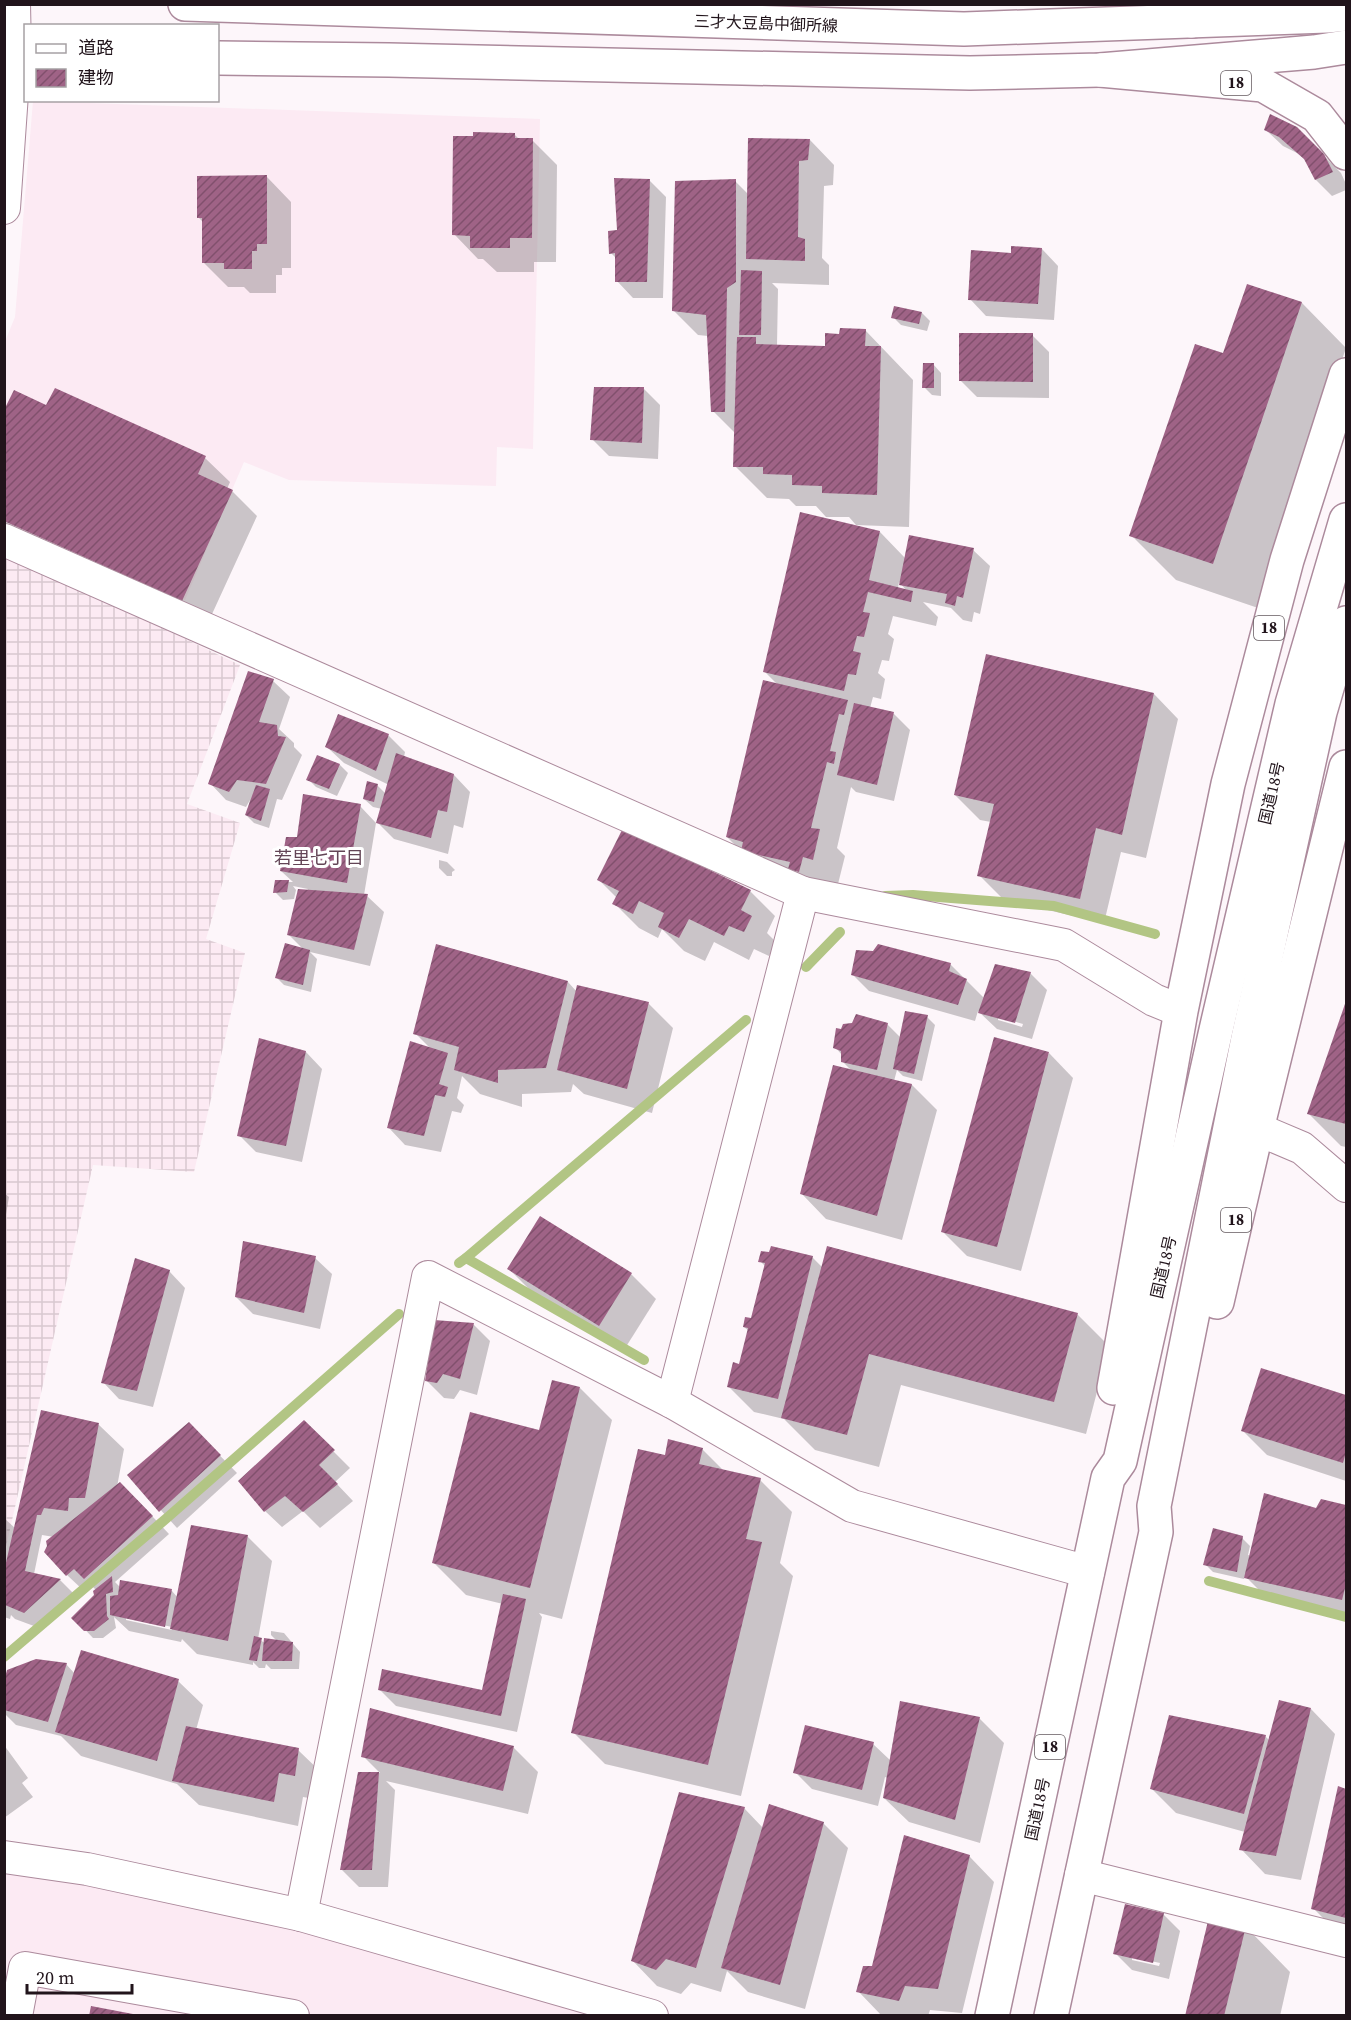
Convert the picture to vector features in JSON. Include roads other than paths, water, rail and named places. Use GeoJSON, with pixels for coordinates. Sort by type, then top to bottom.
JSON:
{"type":"FeatureCollection","features":[{"type":"Feature","properties":{"kind":"main road","name":"三才大豆島中御所線"},"geometry":{"type":"LineString","coordinates":[[185,4],[964,29],[1193,13],[1347,14]]}},
{"type":"Feature","properties":{"kind":"main road"},"geometry":{"type":"LineString","coordinates":[[1193,13],[1246,4]]}},
{"type":"Feature","properties":{"kind":"main road"},"geometry":{"type":"LineString","coordinates":[[219,58],[970,73],[1100,70],[1314,52],[1347,47]]}},
{"type":"Feature","properties":{"kind":"main road","name":"18"},"geometry":{"type":"LineString","coordinates":[[1100,70],[1263,86],[1317,116],[1347,153]]}},
{"type":"Feature","properties":{"kind":"main road","name":"18"},"geometry":{"type":"LineString","coordinates":[[1108,1478],[1102,1458],[1181,1011],[1228,784],[1287,560],[1345,371]]}},
{"type":"Feature","properties":{"kind":"main road","name":"国道18号"},"geometry":{"type":"LineString","coordinates":[[992,2016],[1108,1478],[1120,1461],[1216,1030],[1292,704],[1347,520]]}},
{"type":"Feature","properties":{"kind":"main road","name":"国道18号"},"geometry":{"type":"LineString","coordinates":[[1051,2016],[1156,1532],[1154,1506],[1248,1038],[1320,712],[1347,623]]}},
{"type":"Feature","properties":{"kind":"main road","name":"18"},"geometry":{"type":"LineString","coordinates":[[1156,1532],[1170,1510],[1257,1129],[1347,767]]}},
{"type":"Feature","properties":{"kind":"street"},"geometry":{"type":"LineString","coordinates":[[4,208],[15,51],[14,4]]}},
{"type":"Feature","properties":{"kind":"street"},"geometry":{"type":"LineString","coordinates":[[4,540],[803,893],[1064,945],[1154,1000],[1181,1011]]}},
{"type":"Feature","properties":{"kind":"street"},"geometry":{"type":"LineString","coordinates":[[672,1402],[803,893]]}},
{"type":"Feature","properties":{"kind":"street"},"geometry":{"type":"LineString","coordinates":[[1257,1129],[1302,1148],[1347,1186]]}},
{"type":"Feature","properties":{"kind":"street"},"geometry":{"type":"LineString","coordinates":[[301,1915],[428,1277],[672,1402],[852,1506],[1088,1572]]}},
{"type":"Feature","properties":{"kind":"street"},"geometry":{"type":"LineString","coordinates":[[4,1857],[87,1869],[301,1915],[652,2016]]}},
{"type":"Feature","properties":{"kind":"street"},"geometry":{"type":"LineString","coordinates":[[1081,1875],[1347,1941]]}},
{"type":"Feature","properties":{"kind":"street"},"geometry":{"type":"LineString","coordinates":[[16,2016],[15,1967],[221,2009],[293,2016]]}},
{"type":"Feature","properties":{"kind":"waterway"},"geometry":{"type":"LineString","coordinates":[[885,896],[913,895],[1054,906],[1155,934]]}},
{"type":"Feature","properties":{"kind":"waterway"},"geometry":{"type":"LineString","coordinates":[[806,967],[840,932]]}},
{"type":"Feature","properties":{"kind":"waterway"},"geometry":{"type":"LineString","coordinates":[[466,1258],[746,1020]]}},
{"type":"Feature","properties":{"kind":"waterway"},"geometry":{"type":"LineString","coordinates":[[459,1263],[466,1258],[644,1360]]}},
{"type":"Feature","properties":{"kind":"waterway"},"geometry":{"type":"LineString","coordinates":[[4,1657],[168,1517],[399,1314]]}},
{"type":"Feature","properties":{"kind":"waterway"},"geometry":{"type":"LineString","coordinates":[[1209,1581],[1346,1617]]}},
{"type":"Feature","properties":{"kind":"district","name":"若里七丁目"},"geometry":{"type":"Point","coordinates":[319,858]}}]}
